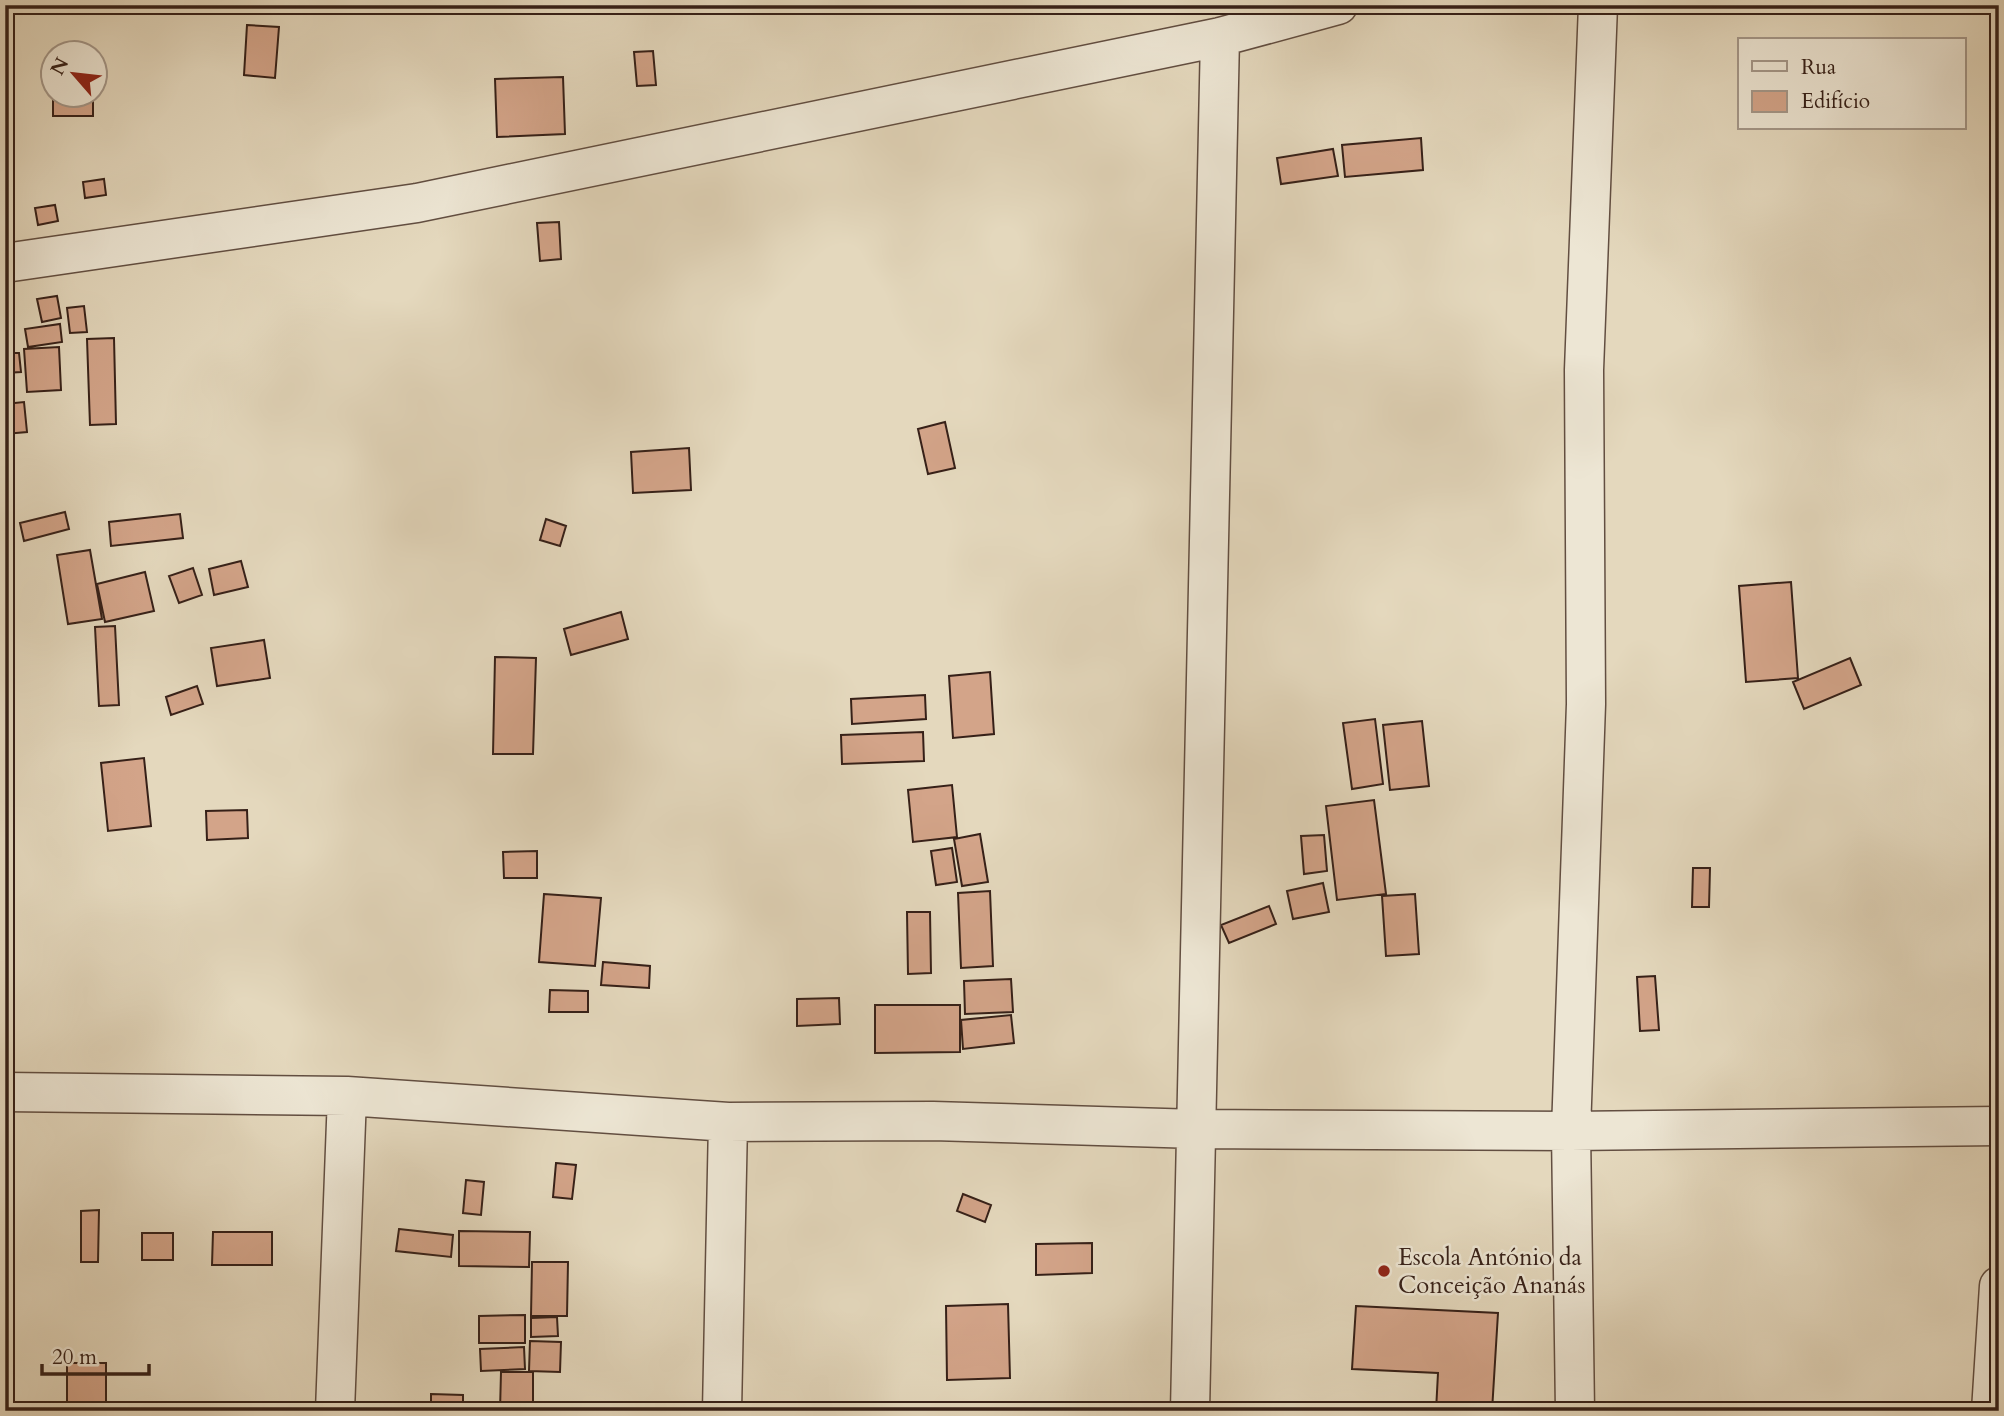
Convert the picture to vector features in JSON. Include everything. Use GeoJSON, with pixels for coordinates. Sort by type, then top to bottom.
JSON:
{"type":"FeatureCollection","features":[{"type":"Feature","properties":{"kind":"street"},"geometry":{"type":"LineString","coordinates":[[5,263],[417,203],[1220,37],[1338,5]]}},
{"type":"Feature","properties":{"kind":"street"},"geometry":{"type":"LineString","coordinates":[[1576,1411],[1571,1131],[1586,704],[1584,370],[1598,5]]}},
{"type":"Feature","properties":{"kind":"street"},"geometry":{"type":"LineString","coordinates":[[1190,1411],[1220,37]]}},
{"type":"Feature","properties":{"kind":"street"},"geometry":{"type":"LineString","coordinates":[[5,1093],[347,1096],[728,1122],[933,1121],[1197,1129],[1571,1131],[1999,1126]]}},
{"type":"Feature","properties":{"kind":"street"},"geometry":{"type":"LineString","coordinates":[[335,1411],[347,1096]]}},
{"type":"Feature","properties":{"kind":"street"},"geometry":{"type":"LineString","coordinates":[[722,1411],[728,1122]]}},
{"type":"Feature","properties":{"kind":"street"},"geometry":{"type":"LineString","coordinates":[[1991,1411],[1999,1286]]}},
{"type":"Feature","properties":{"kind":"building"},"geometry":{"type":"Polygon","coordinates":[[[247,25],[279,27],[275,78],[244,75],[247,25]]]}},
{"type":"Feature","properties":{"kind":"building"},"geometry":{"type":"Polygon","coordinates":[[[653,51],[656,85],[637,86],[634,52],[653,51]]]}},
{"type":"Feature","properties":{"kind":"building"},"geometry":{"type":"Polygon","coordinates":[[[563,77],[565,134],[497,137],[495,79],[563,77]]]}},
{"type":"Feature","properties":{"kind":"building"},"geometry":{"type":"Polygon","coordinates":[[[53,108],[93,108],[93,116],[53,116],[53,108]]]}},
{"type":"Feature","properties":{"kind":"building"},"geometry":{"type":"Polygon","coordinates":[[[1421,138],[1423,170],[1345,177],[1342,145],[1421,138]]]}},
{"type":"Feature","properties":{"kind":"building"},"geometry":{"type":"Polygon","coordinates":[[[1333,149],[1338,176],[1281,184],[1277,158],[1333,149]]]}},
{"type":"Feature","properties":{"kind":"building"},"geometry":{"type":"Polygon","coordinates":[[[104,179],[106,195],[85,198],[83,182],[104,179]]]}},
{"type":"Feature","properties":{"kind":"building"},"geometry":{"type":"Polygon","coordinates":[[[55,205],[58,221],[38,225],[35,208],[55,205]]]}},
{"type":"Feature","properties":{"kind":"building"},"geometry":{"type":"Polygon","coordinates":[[[559,222],[561,259],[540,261],[537,223],[559,222]]]}},
{"type":"Feature","properties":{"kind":"building"},"geometry":{"type":"Polygon","coordinates":[[[57,296],[61,318],[42,322],[37,299],[57,296]]]}},
{"type":"Feature","properties":{"kind":"building"},"geometry":{"type":"Polygon","coordinates":[[[84,306],[87,332],[70,333],[67,308],[84,306]]]}},
{"type":"Feature","properties":{"kind":"building"},"geometry":{"type":"Polygon","coordinates":[[[60,324],[62,342],[28,347],[25,329],[60,324]]]}},
{"type":"Feature","properties":{"kind":"building"},"geometry":{"type":"Polygon","coordinates":[[[114,338],[116,424],[90,425],[87,339],[114,338]]]}},
{"type":"Feature","properties":{"kind":"building"},"geometry":{"type":"Polygon","coordinates":[[[59,347],[61,390],[27,392],[24,349],[59,347]]]}},
{"type":"Feature","properties":{"kind":"building"},"geometry":{"type":"Polygon","coordinates":[[[5,353],[19,353],[21,372],[5,373],[5,353]]]}},
{"type":"Feature","properties":{"kind":"building"},"geometry":{"type":"Polygon","coordinates":[[[24,402],[27,432],[5,434],[5,404],[24,402]]]}},
{"type":"Feature","properties":{"kind":"building"},"geometry":{"type":"Polygon","coordinates":[[[945,422],[955,468],[928,474],[918,429],[945,422]]]}},
{"type":"Feature","properties":{"kind":"building"},"geometry":{"type":"Polygon","coordinates":[[[689,448],[691,490],[633,493],[631,452],[689,448]]]}},
{"type":"Feature","properties":{"kind":"building"},"geometry":{"type":"Polygon","coordinates":[[[65,512],[69,529],[24,541],[20,523],[65,512]]]}},
{"type":"Feature","properties":{"kind":"building"},"geometry":{"type":"Polygon","coordinates":[[[180,514],[183,538],[111,546],[109,522],[180,514]]]}},
{"type":"Feature","properties":{"kind":"building"},"geometry":{"type":"Polygon","coordinates":[[[546,519],[566,526],[560,546],[540,540],[546,519]]]}},
{"type":"Feature","properties":{"kind":"building"},"geometry":{"type":"Polygon","coordinates":[[[90,550],[102,619],[68,624],[57,555],[90,550]]]}},
{"type":"Feature","properties":{"kind":"building"},"geometry":{"type":"Polygon","coordinates":[[[241,561],[248,587],[214,595],[209,569],[241,561]]]}},
{"type":"Feature","properties":{"kind":"building"},"geometry":{"type":"Polygon","coordinates":[[[193,568],[202,595],[179,603],[169,576],[193,568]]]}},
{"type":"Feature","properties":{"kind":"building"},"geometry":{"type":"Polygon","coordinates":[[[145,572],[154,611],[105,622],[97,584],[145,572]]]}},
{"type":"Feature","properties":{"kind":"building"},"geometry":{"type":"Polygon","coordinates":[[[1791,582],[1798,678],[1746,682],[1739,586],[1791,582]]]}},
{"type":"Feature","properties":{"kind":"building"},"geometry":{"type":"Polygon","coordinates":[[[621,612],[628,639],[571,655],[564,629],[621,612]]]}},
{"type":"Feature","properties":{"kind":"building"},"geometry":{"type":"Polygon","coordinates":[[[115,626],[119,705],[99,706],[95,627],[115,626]]]}},
{"type":"Feature","properties":{"kind":"building"},"geometry":{"type":"Polygon","coordinates":[[[264,640],[270,678],[217,686],[211,648],[264,640]]]}},
{"type":"Feature","properties":{"kind":"building"},"geometry":{"type":"Polygon","coordinates":[[[495,657],[536,658],[533,754],[493,754],[495,657]]]}},
{"type":"Feature","properties":{"kind":"building"},"geometry":{"type":"Polygon","coordinates":[[[1850,658],[1861,685],[1804,709],[1793,682],[1850,658]]]}},
{"type":"Feature","properties":{"kind":"building"},"geometry":{"type":"Polygon","coordinates":[[[990,672],[994,734],[953,738],[949,676],[990,672]]]}},
{"type":"Feature","properties":{"kind":"building"},"geometry":{"type":"Polygon","coordinates":[[[197,686],[203,704],[171,715],[166,697],[197,686]]]}},
{"type":"Feature","properties":{"kind":"building"},"geometry":{"type":"Polygon","coordinates":[[[925,695],[926,719],[852,724],[851,699],[925,695]]]}},
{"type":"Feature","properties":{"kind":"building"},"geometry":{"type":"Polygon","coordinates":[[[1375,719],[1383,784],[1352,789],[1343,723],[1375,719]]]}},
{"type":"Feature","properties":{"kind":"building"},"geometry":{"type":"Polygon","coordinates":[[[1422,721],[1429,786],[1390,790],[1383,725],[1422,721]]]}},
{"type":"Feature","properties":{"kind":"building"},"geometry":{"type":"Polygon","coordinates":[[[923,732],[924,761],[842,764],[841,735],[923,732]]]}},
{"type":"Feature","properties":{"kind":"building"},"geometry":{"type":"Polygon","coordinates":[[[144,758],[151,826],[108,831],[101,763],[144,758]]]}},
{"type":"Feature","properties":{"kind":"building"},"geometry":{"type":"Polygon","coordinates":[[[952,785],[957,837],[913,842],[908,790],[952,785]]]}},
{"type":"Feature","properties":{"kind":"building"},"geometry":{"type":"Polygon","coordinates":[[[1374,800],[1386,894],[1337,900],[1326,806],[1374,800]]]}},
{"type":"Feature","properties":{"kind":"building"},"geometry":{"type":"Polygon","coordinates":[[[247,810],[248,838],[207,840],[206,811],[247,810]]]}},
{"type":"Feature","properties":{"kind":"building"},"geometry":{"type":"Polygon","coordinates":[[[980,834],[988,882],[962,886],[954,839],[980,834]]]}},
{"type":"Feature","properties":{"kind":"building"},"geometry":{"type":"Polygon","coordinates":[[[1324,835],[1327,871],[1304,874],[1301,836],[1324,835]]]}},
{"type":"Feature","properties":{"kind":"building"},"geometry":{"type":"Polygon","coordinates":[[[952,848],[957,882],[936,885],[931,851],[952,848]]]}},
{"type":"Feature","properties":{"kind":"building"},"geometry":{"type":"Polygon","coordinates":[[[537,851],[537,878],[504,878],[503,852],[537,851]]]}},
{"type":"Feature","properties":{"kind":"building"},"geometry":{"type":"Polygon","coordinates":[[[1693,868],[1710,868],[1709,907],[1692,907],[1693,868]]]}},
{"type":"Feature","properties":{"kind":"building"},"geometry":{"type":"Polygon","coordinates":[[[1323,883],[1329,912],[1293,919],[1287,891],[1323,883]]]}},
{"type":"Feature","properties":{"kind":"building"},"geometry":{"type":"Polygon","coordinates":[[[990,891],[993,966],[961,968],[958,893],[990,891]]]}},
{"type":"Feature","properties":{"kind":"building"},"geometry":{"type":"Polygon","coordinates":[[[544,894],[601,898],[595,966],[539,962],[544,894]]]}},
{"type":"Feature","properties":{"kind":"building"},"geometry":{"type":"Polygon","coordinates":[[[1415,894],[1419,954],[1386,956],[1382,896],[1415,894]]]}},
{"type":"Feature","properties":{"kind":"building"},"geometry":{"type":"Polygon","coordinates":[[[1269,906],[1276,924],[1229,943],[1221,925],[1269,906]]]}},
{"type":"Feature","properties":{"kind":"building"},"geometry":{"type":"Polygon","coordinates":[[[907,912],[930,912],[931,973],[908,974],[907,912]]]}},
{"type":"Feature","properties":{"kind":"building"},"geometry":{"type":"Polygon","coordinates":[[[603,962],[650,966],[649,988],[601,985],[603,962]]]}},
{"type":"Feature","properties":{"kind":"building"},"geometry":{"type":"Polygon","coordinates":[[[1655,976],[1659,1030],[1640,1031],[1637,977],[1655,976]]]}},
{"type":"Feature","properties":{"kind":"building"},"geometry":{"type":"Polygon","coordinates":[[[1011,979],[1013,1012],[965,1014],[964,981],[1011,979]]]}},
{"type":"Feature","properties":{"kind":"building"},"geometry":{"type":"Polygon","coordinates":[[[550,990],[588,991],[588,1012],[549,1012],[550,990]]]}},
{"type":"Feature","properties":{"kind":"building"},"geometry":{"type":"Polygon","coordinates":[[[839,998],[840,1024],[797,1026],[797,999],[839,998]]]}},
{"type":"Feature","properties":{"kind":"building"},"geometry":{"type":"Polygon","coordinates":[[[875,1005],[960,1005],[960,1052],[875,1053],[875,1005]]]}},
{"type":"Feature","properties":{"kind":"building"},"geometry":{"type":"Polygon","coordinates":[[[1011,1015],[1014,1043],[963,1049],[961,1020],[1011,1015]]]}},
{"type":"Feature","properties":{"kind":"building"},"geometry":{"type":"Polygon","coordinates":[[[556,1163],[576,1165],[572,1199],[553,1197],[556,1163]]]}},
{"type":"Feature","properties":{"kind":"building"},"geometry":{"type":"Polygon","coordinates":[[[466,1180],[484,1182],[481,1215],[463,1213],[466,1180]]]}},
{"type":"Feature","properties":{"kind":"building"},"geometry":{"type":"Polygon","coordinates":[[[963,1194],[991,1205],[985,1222],[957,1211],[963,1194]]]}},
{"type":"Feature","properties":{"kind":"building"},"geometry":{"type":"Polygon","coordinates":[[[99,1210],[98,1262],[81,1262],[81,1211],[99,1210]]]}},
{"type":"Feature","properties":{"kind":"building"},"geometry":{"type":"Polygon","coordinates":[[[399,1229],[453,1235],[451,1257],[396,1251],[399,1229]]]}},
{"type":"Feature","properties":{"kind":"building"},"geometry":{"type":"Polygon","coordinates":[[[459,1231],[530,1232],[529,1267],[459,1266],[459,1231]]]}},
{"type":"Feature","properties":{"kind":"building"},"geometry":{"type":"Polygon","coordinates":[[[213,1232],[272,1232],[272,1265],[212,1265],[213,1232]]]}},
{"type":"Feature","properties":{"kind":"building"},"geometry":{"type":"Polygon","coordinates":[[[142,1233],[173,1233],[173,1260],[142,1260],[142,1233]]]}},
{"type":"Feature","properties":{"kind":"building"},"geometry":{"type":"Polygon","coordinates":[[[1092,1243],[1092,1273],[1036,1275],[1036,1244],[1092,1243]]]}},
{"type":"Feature","properties":{"kind":"building"},"geometry":{"type":"Polygon","coordinates":[[[532,1262],[568,1262],[567,1316],[531,1316],[532,1262]]]}},
{"type":"Feature","properties":{"kind":"building"},"geometry":{"type":"Polygon","coordinates":[[[1008,1304],[1010,1378],[947,1380],[946,1306],[1008,1304]]]}},
{"type":"Feature","properties":{"kind":"building"},"geometry":{"type":"Polygon","coordinates":[[[1356,1306],[1498,1313],[1492,1411],[1436,1411],[1438,1373],[1352,1369],[1356,1306]]]}},
{"type":"Feature","properties":{"kind":"building"},"geometry":{"type":"Polygon","coordinates":[[[525,1315],[525,1343],[479,1343],[479,1316],[525,1315]]]}},
{"type":"Feature","properties":{"kind":"building"},"geometry":{"type":"Polygon","coordinates":[[[557,1317],[558,1336],[531,1337],[531,1318],[557,1317]]]}},
{"type":"Feature","properties":{"kind":"building"},"geometry":{"type":"Polygon","coordinates":[[[530,1341],[561,1342],[560,1372],[529,1371],[530,1341]]]}},
{"type":"Feature","properties":{"kind":"building"},"geometry":{"type":"Polygon","coordinates":[[[524,1347],[525,1369],[481,1371],[480,1349],[524,1347]]]}},
{"type":"Feature","properties":{"kind":"building"},"geometry":{"type":"Polygon","coordinates":[[[67,1363],[106,1363],[106,1411],[67,1411],[67,1363]]]}},
{"type":"Feature","properties":{"kind":"building"},"geometry":{"type":"Polygon","coordinates":[[[501,1372],[533,1372],[533,1411],[500,1411],[501,1372]]]}},
{"type":"Feature","properties":{"kind":"building"},"geometry":{"type":"Polygon","coordinates":[[[431,1394],[463,1395],[463,1411],[431,1411],[431,1394]]]}},
{"type":"Feature","properties":{"kind":"place","name":"Escola António da Conceição Ananás"},"geometry":{"type":"Point","coordinates":[1384,1271]}}]}
